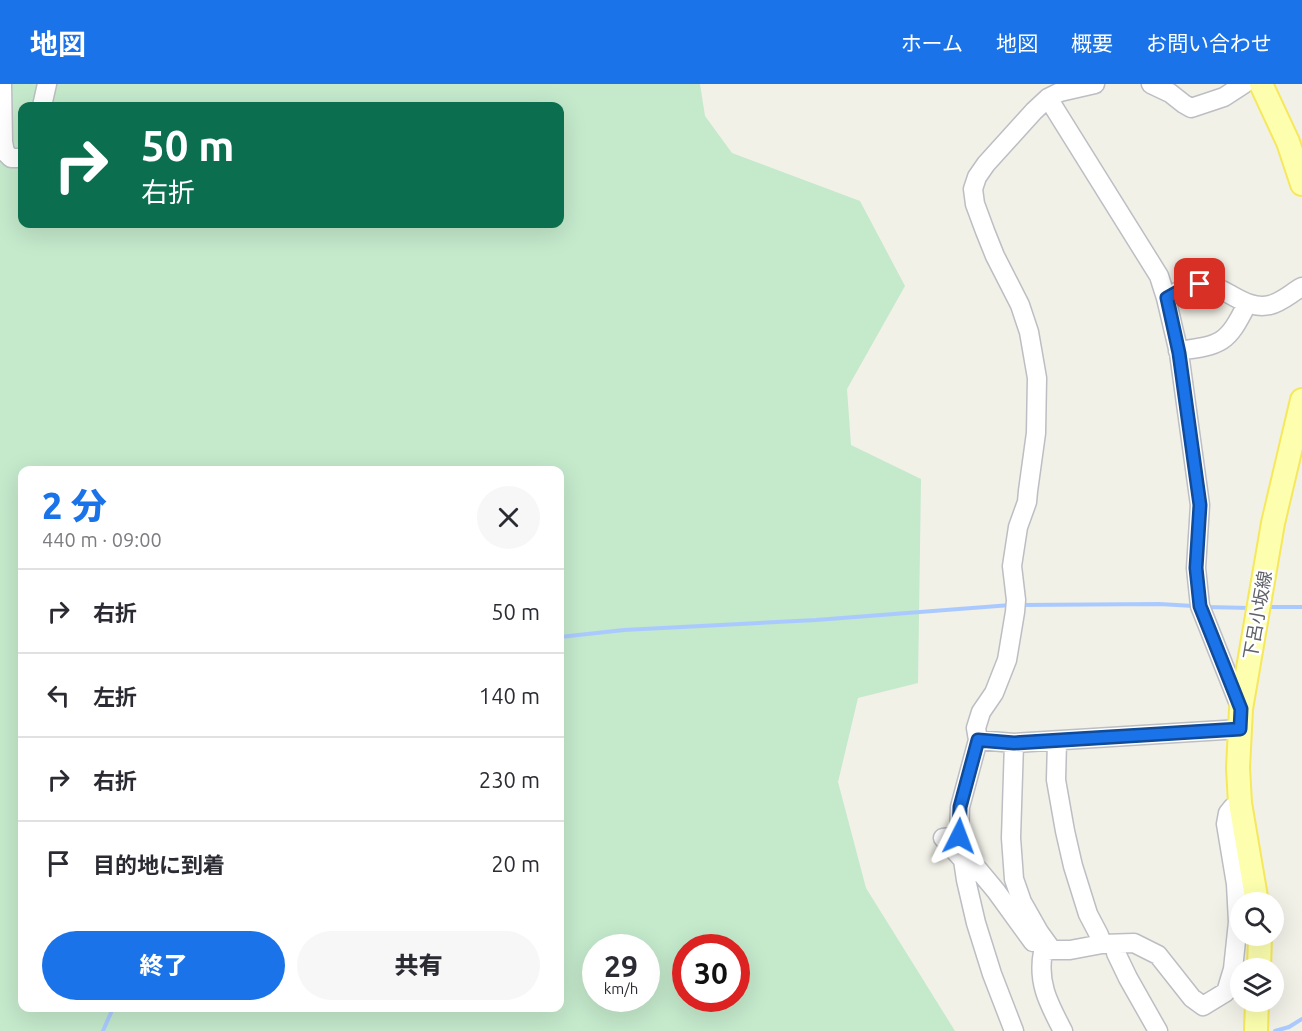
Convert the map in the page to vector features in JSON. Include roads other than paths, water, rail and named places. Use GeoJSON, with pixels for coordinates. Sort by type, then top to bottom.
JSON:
{"type":"FeatureCollection","features":[{"type":"Feature","properties":{"kind":"main road"},"geometry":{"type":"LineString","coordinates":[[1261,84],[1288,142],[1302,184]]}},
{"type":"Feature","properties":{"kind":"main road","name":"下呂小坂線"},"geometry":{"type":"LineString","coordinates":[[1255,892],[1240,803],[1238,768],[1240,719],[1273,523],[1302,400]]}},
{"type":"Feature","properties":{"kind":"main road"},"geometry":{"type":"LineString","coordinates":[[1256,1031],[1257,1012]]}},
{"type":"Feature","properties":{"kind":"street"},"geometry":{"type":"LineString","coordinates":[[2,84],[5,152],[11,158],[18,158]]}},
{"type":"Feature","properties":{"kind":"street"},"geometry":{"type":"LineString","coordinates":[[43,102],[47,84]]}},
{"type":"Feature","properties":{"kind":"street"},"geometry":{"type":"LineString","coordinates":[[1095,84],[1060,92],[1048,98],[986,164],[977,177],[974,189],[975,204],[985,231],[1020,304],[1029,332],[1037,378],[1036,433],[1027,502],[1018,527],[1012,566],[1015,606],[1007,660],[994,693],[981,712],[976,728],[978,740],[960,807],[959,836],[943,838],[963,860],[976,867],[1033,943],[1048,951],[1134,943],[1158,955],[1192,998],[1203,1006],[1226,992],[1233,969],[1238,922],[1236,884],[1226,824],[1228,813],[1240,803]]}},
{"type":"Feature","properties":{"kind":"street"},"geometry":{"type":"LineString","coordinates":[[1151,84],[1170,93],[1191,108],[1224,97],[1244,84]]}},
{"type":"Feature","properties":{"kind":"street"},"geometry":{"type":"LineString","coordinates":[[978,740],[1014,743],[1057,741],[1240,719],[1200,606],[1196,568],[1200,505],[1178,351],[1167,298],[1159,276],[1048,98]]}},
{"type":"Feature","properties":{"kind":"street"},"geometry":{"type":"LineString","coordinates":[[1167,298],[1190,285],[1208,284],[1228,292],[1247,304],[1269,305],[1302,287]]}},
{"type":"Feature","properties":{"kind":"street"},"geometry":{"type":"LineString","coordinates":[[1178,351],[1211,346],[1227,337],[1247,304]]}},
{"type":"Feature","properties":{"kind":"street"},"geometry":{"type":"LineString","coordinates":[[1057,741],[1056,780],[1065,831],[1072,866],[1088,914],[1099,935],[1116,953],[1158,1031]]}},
{"type":"Feature","properties":{"kind":"street"},"geometry":{"type":"LineString","coordinates":[[1014,743],[1011,838],[1014,879],[1022,902],[1048,951]]}},
{"type":"Feature","properties":{"kind":"street"},"geometry":{"type":"LineString","coordinates":[[963,860],[966,880],[992,974],[1014,1031]]}},
{"type":"Feature","properties":{"kind":"street"},"geometry":{"type":"LineString","coordinates":[[1048,951],[1041,965],[1042,982],[1046,997],[1063,1031]]}},
{"type":"Feature","properties":{"kind":"waterway"},"geometry":{"type":"LineString","coordinates":[[564,637],[624,630],[816,620],[1011,605]]}},
{"type":"Feature","properties":{"kind":"waterway"},"geometry":{"type":"LineString","coordinates":[[1021,605],[1194,606]]}},
{"type":"Feature","properties":{"kind":"waterway"},"geometry":{"type":"LineString","coordinates":[[1207,607],[1250,608]]}},
{"type":"Feature","properties":{"kind":"waterway"},"geometry":{"type":"LineString","coordinates":[[1267,607],[1302,607]]}},
{"type":"Feature","properties":{"kind":"waterway"},"geometry":{"type":"LineString","coordinates":[[103,1031],[111,1012]]}},
{"type":"Feature","properties":{"kind":"waterway"},"geometry":{"type":"LineString","coordinates":[[1275,1031],[1289,1027],[1302,1019]]}}]}
